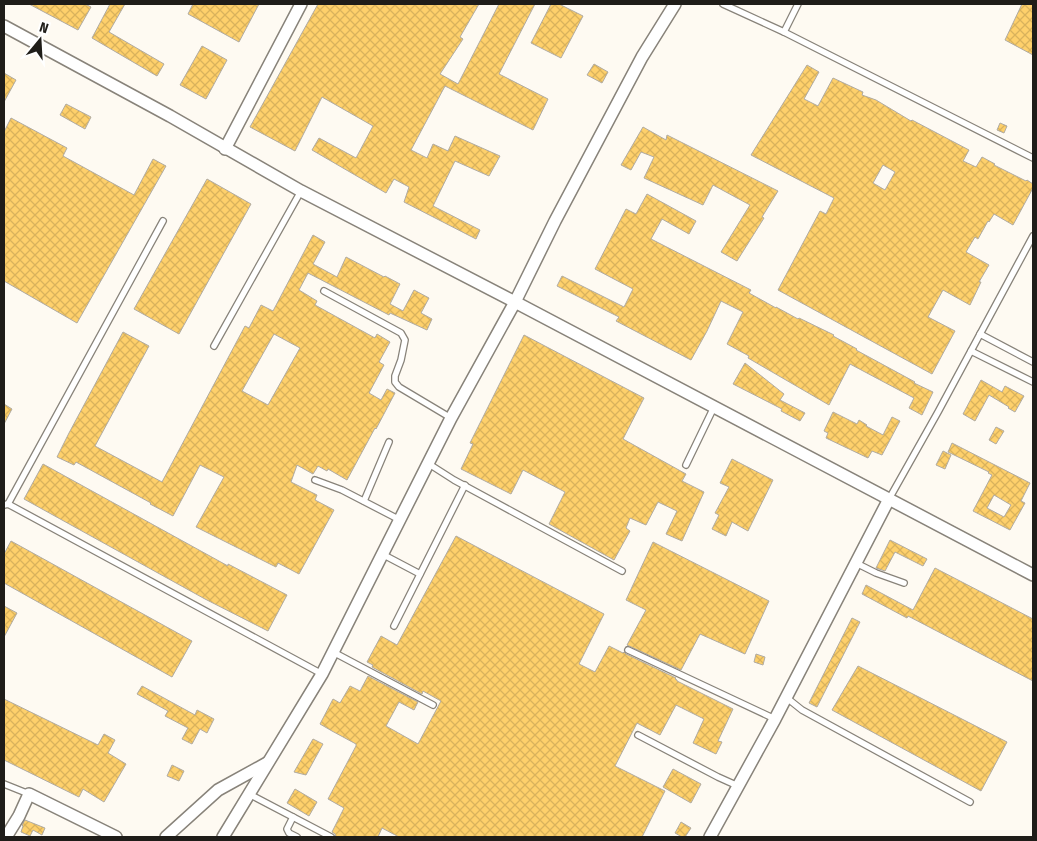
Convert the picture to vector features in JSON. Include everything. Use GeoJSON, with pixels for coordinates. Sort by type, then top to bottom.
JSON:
{"type":"FeatureCollection","features":[{"type":"Feature","properties":{"kind":"street"},"geometry":{"type":"LineString","coordinates":[[225,148],[301,4]]}},
{"type":"Feature","properties":{"kind":"street"},"geometry":{"type":"LineString","coordinates":[[223,837],[322,674],[451,418],[515,302],[642,58],[675,4]]}},
{"type":"Feature","properties":{"kind":"street"},"geometry":{"type":"LineString","coordinates":[[4,26],[162,112],[301,191],[1033,575]]}},
{"type":"Feature","properties":{"kind":"street"},"geometry":{"type":"LineString","coordinates":[[710,837],[775,719],[889,499]]}},
{"type":"Feature","properties":{"kind":"street"},"geometry":{"type":"LineString","coordinates":[[166,837],[218,790],[268,762]]}},
{"type":"Feature","properties":{"kind":"street"},"geometry":{"type":"LineString","coordinates":[[6,837],[29,794],[116,837]]}},
{"type":"Feature","properties":{"kind":"lane"},"geometry":{"type":"LineString","coordinates":[[723,4],[784,32],[1033,158]]}},
{"type":"Feature","properties":{"kind":"lane"},"geometry":{"type":"LineString","coordinates":[[784,32],[798,4]]}},
{"type":"Feature","properties":{"kind":"lane"},"geometry":{"type":"LineString","coordinates":[[214,346],[301,191]]}},
{"type":"Feature","properties":{"kind":"lane"},"geometry":{"type":"LineString","coordinates":[[163,221],[6,504],[322,674]]}},
{"type":"Feature","properties":{"kind":"lane"},"geometry":{"type":"LineString","coordinates":[[889,499],[1033,236]]}},
{"type":"Feature","properties":{"kind":"lane"},"geometry":{"type":"LineString","coordinates":[[324,291],[401,333],[405,340],[395,382],[399,387],[451,418]]}},
{"type":"Feature","properties":{"kind":"lane"},"geometry":{"type":"LineString","coordinates":[[980,334],[1033,362]]}},
{"type":"Feature","properties":{"kind":"lane"},"geometry":{"type":"LineString","coordinates":[[971,351],[1033,382]]}},
{"type":"Feature","properties":{"kind":"lane"},"geometry":{"type":"LineString","coordinates":[[686,465],[714,407]]}},
{"type":"Feature","properties":{"kind":"lane"},"geometry":{"type":"LineString","coordinates":[[364,500],[389,442]]}},
{"type":"Feature","properties":{"kind":"lane"},"geometry":{"type":"LineString","coordinates":[[429,464],[622,571]]}},
{"type":"Feature","properties":{"kind":"lane"},"geometry":{"type":"LineString","coordinates":[[315,480],[364,500],[400,520]]}},
{"type":"Feature","properties":{"kind":"lane"},"geometry":{"type":"LineString","coordinates":[[394,626],[465,485]]}},
{"type":"Feature","properties":{"kind":"lane"},"geometry":{"type":"LineString","coordinates":[[382,554],[420,574]]}},
{"type":"Feature","properties":{"kind":"lane"},"geometry":{"type":"LineString","coordinates":[[856,563],[876,573],[904,583]]}},
{"type":"Feature","properties":{"kind":"lane"},"geometry":{"type":"LineString","coordinates":[[628,650],[775,719]]}},
{"type":"Feature","properties":{"kind":"lane"},"geometry":{"type":"LineString","coordinates":[[333,652],[433,705]]}},
{"type":"Feature","properties":{"kind":"lane"},"geometry":{"type":"LineString","coordinates":[[786,698],[802,710],[970,802]]}},
{"type":"Feature","properties":{"kind":"lane"},"geometry":{"type":"LineString","coordinates":[[638,735],[738,786]]}},
{"type":"Feature","properties":{"kind":"lane"},"geometry":{"type":"LineString","coordinates":[[4,784],[29,794]]}},
{"type":"Feature","properties":{"kind":"lane"},"geometry":{"type":"LineString","coordinates":[[249,794],[331,837]]}},
{"type":"Feature","properties":{"kind":"lane"},"geometry":{"type":"LineString","coordinates":[[293,817],[287,829],[289,833],[297,837]]}},
{"type":"Feature","properties":{"kind":"building"},"geometry":{"type":"Polygon","coordinates":[[[29,4],[85,4],[91,7],[78,30],[29,4]]]}},
{"type":"Feature","properties":{"kind":"building"},"geometry":{"type":"Polygon","coordinates":[[[110,4],[125,4],[109,32],[164,64],[157,76],[92,38],[110,4]]]}},
{"type":"Feature","properties":{"kind":"building"},"geometry":{"type":"Polygon","coordinates":[[[193,4],[259,4],[239,42],[188,14],[193,4]]]}},
{"type":"Feature","properties":{"kind":"building"},"geometry":{"type":"Polygon","coordinates":[[[318,4],[479,4],[460,37],[463,39],[440,74],[458,84],[499,4],[535,4],[499,74],[548,99],[533,130],[445,86],[411,150],[427,158],[433,144],[448,151],[455,136],[500,156],[489,176],[455,161],[433,206],[480,230],[476,239],[404,202],[409,187],[394,179],[386,193],[312,150],[319,138],[356,158],[373,126],[322,97],[295,151],[250,127],[318,4]]]}},
{"type":"Feature","properties":{"kind":"building"},"geometry":{"type":"Polygon","coordinates":[[[551,4],[559,4],[583,16],[561,58],[531,43],[551,4]]]}},
{"type":"Feature","properties":{"kind":"building"},"geometry":{"type":"Polygon","coordinates":[[[1022,4],[1033,4],[1033,55],[1005,40],[1022,4]]]}},
{"type":"Feature","properties":{"kind":"building"},"geometry":{"type":"Polygon","coordinates":[[[202,46],[227,60],[206,99],[180,85],[202,46]]]}},
{"type":"Feature","properties":{"kind":"building"},"geometry":{"type":"Polygon","coordinates":[[[594,64],[608,72],[602,83],[587,75],[594,64]]]}},
{"type":"Feature","properties":{"kind":"building"},"geometry":{"type":"Polygon","coordinates":[[[807,65],[819,72],[804,99],[818,106],[833,78],[863,92],[862,95],[876,100],[911,121],[969,150],[963,161],[976,167],[982,157],[1033,184],[1033,188],[1013,225],[994,214],[978,239],[975,237],[966,252],[989,265],[979,282],[981,282],[970,305],[943,290],[928,317],[955,331],[932,374],[778,290],[820,211],[826,214],[834,198],[751,155],[807,65]],[[883,165],[873,183],[885,190],[895,172],[883,165]]]}},
{"type":"Feature","properties":{"kind":"building"},"geometry":{"type":"Polygon","coordinates":[[[4,73],[16,80],[4,102],[4,73]]]}},
{"type":"Feature","properties":{"kind":"building"},"geometry":{"type":"Polygon","coordinates":[[[66,104],[91,117],[85,129],[60,115],[66,104]]]}},
{"type":"Feature","properties":{"kind":"building"},"geometry":{"type":"Polygon","coordinates":[[[11,118],[67,148],[63,156],[134,195],[153,159],[166,166],[77,323],[4,281],[4,132],[11,118]]]}},
{"type":"Feature","properties":{"kind":"building"},"geometry":{"type":"Polygon","coordinates":[[[1000,123],[1007,126],[1004,133],[997,130],[1000,123]]]}},
{"type":"Feature","properties":{"kind":"building"},"geometry":{"type":"Polygon","coordinates":[[[643,127],[666,140],[667,135],[778,191],[762,217],[764,218],[737,261],[721,252],[750,205],[713,185],[703,205],[644,178],[654,157],[641,152],[631,170],[621,165],[643,127]]]}},
{"type":"Feature","properties":{"kind":"building"},"geometry":{"type":"Polygon","coordinates":[[[207,179],[251,204],[179,334],[134,309],[207,179]]]}},
{"type":"Feature","properties":{"kind":"building"},"geometry":{"type":"Polygon","coordinates":[[[647,194],[696,221],[689,234],[662,219],[651,239],[751,290],[749,293],[776,308],[834,335],[856,350],[933,392],[922,415],[909,408],[914,398],[850,364],[829,405],[727,344],[743,312],[721,301],[691,360],[616,321],[619,317],[557,286],[562,276],[624,307],[633,289],[595,269],[626,209],[636,214],[647,194]]]}},
{"type":"Feature","properties":{"kind":"building"},"geometry":{"type":"Polygon","coordinates":[[[313,235],[325,242],[313,264],[337,277],[346,257],[400,284],[390,304],[403,311],[414,290],[429,298],[421,313],[432,319],[427,330],[390,313],[389,315],[308,273],[299,290],[317,301],[315,305],[375,338],[377,334],[390,342],[379,362],[384,365],[369,393],[381,400],[387,389],[395,393],[347,480],[328,469],[327,471],[318,466],[313,474],[297,465],[291,482],[317,495],[315,500],[334,510],[299,574],[278,563],[276,567],[196,527],[224,477],[200,465],[173,516],[76,462],[74,465],[57,457],[123,332],[149,346],[95,446],[162,482],[245,326],[249,328],[261,305],[273,311],[313,235]],[[274,334],[242,391],[268,405],[300,348],[274,334]]]}},
{"type":"Feature","properties":{"kind":"building"},"geometry":{"type":"Polygon","coordinates":[[[524,335],[644,398],[623,439],[686,474],[682,481],[704,492],[682,541],[666,534],[677,511],[658,502],[646,525],[630,518],[626,528],[630,531],[614,560],[549,524],[565,492],[523,470],[511,494],[461,469],[473,444],[470,443],[524,335]]]}},
{"type":"Feature","properties":{"kind":"building"},"geometry":{"type":"Polygon","coordinates":[[[745,363],[784,394],[780,400],[805,413],[800,421],[781,411],[782,409],[733,384],[745,363]]]}},
{"type":"Feature","properties":{"kind":"building"},"geometry":{"type":"Polygon","coordinates":[[[981,380],[1002,392],[1005,386],[1024,396],[1015,412],[989,395],[975,421],[963,414],[981,380]]]}},
{"type":"Feature","properties":{"kind":"building"},"geometry":{"type":"Polygon","coordinates":[[[4,404],[12,409],[4,424],[4,404]]]}},
{"type":"Feature","properties":{"kind":"building"},"geometry":{"type":"Polygon","coordinates":[[[833,412],[857,424],[859,420],[883,435],[892,417],[900,421],[882,455],[872,451],[868,458],[826,438],[828,433],[824,431],[833,412]]]}},
{"type":"Feature","properties":{"kind":"building"},"geometry":{"type":"Polygon","coordinates":[[[996,427],[1004,431],[996,444],[989,440],[996,427]]]}},
{"type":"Feature","properties":{"kind":"building"},"geometry":{"type":"Polygon","coordinates":[[[952,443],[1030,483],[1021,501],[1025,503],[1010,530],[973,511],[992,475],[948,452],[952,443]],[[994,495],[987,508],[1004,517],[1011,505],[994,495]]]}},
{"type":"Feature","properties":{"kind":"building"},"geometry":{"type":"Polygon","coordinates":[[[943,451],[951,455],[945,469],[936,465],[943,451]]]}},
{"type":"Feature","properties":{"kind":"building"},"geometry":{"type":"Polygon","coordinates":[[[732,459],[773,480],[748,531],[732,522],[726,536],[712,529],[719,515],[715,513],[729,487],[720,483],[732,459]]]}},
{"type":"Feature","properties":{"kind":"building"},"geometry":{"type":"Polygon","coordinates":[[[43,464],[228,566],[228,564],[287,595],[268,631],[205,599],[24,499],[43,464]]]}},
{"type":"Feature","properties":{"kind":"building"},"geometry":{"type":"Polygon","coordinates":[[[456,536],[604,614],[579,664],[595,672],[609,646],[676,678],[677,681],[733,709],[718,741],[722,742],[716,754],[693,743],[704,719],[676,705],[660,735],[637,723],[615,766],[665,791],[642,837],[399,837],[382,828],[378,837],[336,837],[332,832],[344,808],[328,799],[356,744],[320,724],[333,699],[340,703],[350,686],[360,691],[368,676],[418,702],[414,710],[399,702],[386,726],[418,744],[441,701],[423,691],[422,694],[372,667],[373,665],[367,662],[381,636],[397,645],[456,536]]]}},
{"type":"Feature","properties":{"kind":"building"},"geometry":{"type":"Polygon","coordinates":[[[890,540],[927,559],[923,566],[895,552],[885,571],[876,568],[890,540]]]}},
{"type":"Feature","properties":{"kind":"building"},"geometry":{"type":"Polygon","coordinates":[[[11,541],[192,641],[172,677],[4,583],[4,554],[11,541]]]}},
{"type":"Feature","properties":{"kind":"building"},"geometry":{"type":"Polygon","coordinates":[[[653,542],[769,601],[745,654],[700,634],[681,670],[627,645],[646,610],[626,600],[653,542]]]}},
{"type":"Feature","properties":{"kind":"building"},"geometry":{"type":"Polygon","coordinates":[[[935,568],[1033,619],[1033,681],[862,594],[866,585],[913,610],[935,568]]]}},
{"type":"Feature","properties":{"kind":"building"},"geometry":{"type":"Polygon","coordinates":[[[4,606],[17,613],[4,637],[4,606]]]}},
{"type":"Feature","properties":{"kind":"building"},"geometry":{"type":"Polygon","coordinates":[[[852,618],[860,622],[817,707],[809,703],[852,618]]]}},
{"type":"Feature","properties":{"kind":"building"},"geometry":{"type":"Polygon","coordinates":[[[756,654],[765,657],[763,665],[754,662],[756,654]]]}},
{"type":"Feature","properties":{"kind":"building"},"geometry":{"type":"Polygon","coordinates":[[[858,666],[1007,742],[981,791],[832,710],[858,666]]]}},
{"type":"Feature","properties":{"kind":"building"},"geometry":{"type":"Polygon","coordinates":[[[142,686],[195,715],[197,710],[214,719],[207,733],[200,729],[192,744],[182,739],[188,728],[165,716],[168,711],[137,694],[142,686]]]}},
{"type":"Feature","properties":{"kind":"building"},"geometry":{"type":"Polygon","coordinates":[[[4,699],[98,745],[104,734],[115,740],[108,753],[126,764],[104,802],[83,789],[79,797],[4,760],[4,699]]]}},
{"type":"Feature","properties":{"kind":"building"},"geometry":{"type":"Polygon","coordinates":[[[313,739],[323,744],[306,775],[294,772],[313,739]]]}},
{"type":"Feature","properties":{"kind":"building"},"geometry":{"type":"Polygon","coordinates":[[[172,765],[184,771],[179,781],[167,776],[172,765]]]}},
{"type":"Feature","properties":{"kind":"building"},"geometry":{"type":"Polygon","coordinates":[[[673,769],[701,784],[691,803],[663,787],[673,769]]]}},
{"type":"Feature","properties":{"kind":"building"},"geometry":{"type":"Polygon","coordinates":[[[295,789],[317,802],[309,816],[287,803],[295,789]]]}},
{"type":"Feature","properties":{"kind":"building"},"geometry":{"type":"Polygon","coordinates":[[[25,820],[45,828],[42,835],[33,830],[30,836],[21,832],[25,820]]]}},
{"type":"Feature","properties":{"kind":"building"},"geometry":{"type":"Polygon","coordinates":[[[681,822],[691,828],[685,837],[675,833],[681,822]]]}}]}
